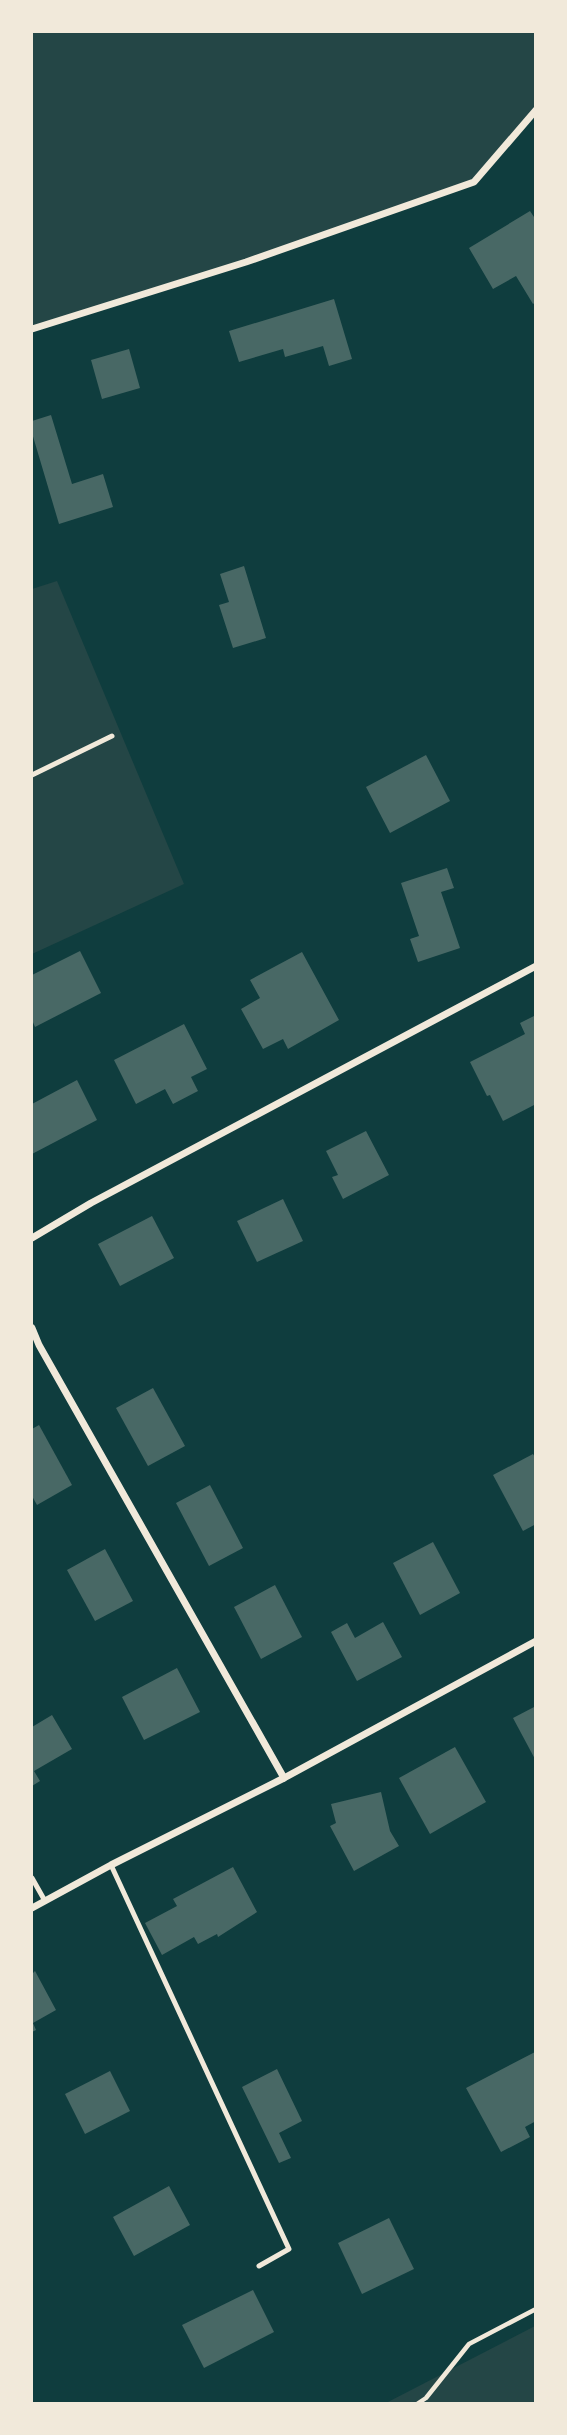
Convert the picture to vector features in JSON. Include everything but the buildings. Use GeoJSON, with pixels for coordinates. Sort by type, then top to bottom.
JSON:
{"type":"FeatureCollection","features":[{"type":"Feature","properties":{"kind":"street"},"geometry":{"type":"LineString","coordinates":[[32,330],[246,262],[474,182],[536,110]]}},
{"type":"Feature","properties":{"kind":"street"},"geometry":{"type":"LineString","coordinates":[[32,1238],[91,1203],[536,966]]}},
{"type":"Feature","properties":{"kind":"street"},"geometry":{"type":"LineString","coordinates":[[32,1328],[39,1345],[284,1777]]}},
{"type":"Feature","properties":{"kind":"street"},"geometry":{"type":"LineString","coordinates":[[32,1908],[284,1777],[536,1641]]}},
{"type":"Feature","properties":{"kind":"lane"},"geometry":{"type":"LineString","coordinates":[[32,775],[112,736]]}},
{"type":"Feature","properties":{"kind":"lane"},"geometry":{"type":"LineString","coordinates":[[111,1865],[289,2249],[259,2266]]}},
{"type":"Feature","properties":{"kind":"lane"},"geometry":{"type":"LineString","coordinates":[[32,1878],[45,1901]]}},
{"type":"Feature","properties":{"kind":"path"},"geometry":{"type":"LineString","coordinates":[[417,2403],[426,2398],[469,2344],[536,2309]]}},
{"type":"Feature","properties":{"kind":"shaded area"},"geometry":{"type":"Polygon","coordinates":[[[32,32],[535,32],[535,106],[474,182],[246,262],[32,329],[32,32]]]}},
{"type":"Feature","properties":{"kind":"shaded area"},"geometry":{"type":"Polygon","coordinates":[[[57,581],[184,884],[32,954],[32,589],[57,581]]]}},
{"type":"Feature","properties":{"kind":"shaded area"},"geometry":{"type":"Polygon","coordinates":[[[535,2326],[535,2403],[386,2403],[535,2326]]]}}]}
